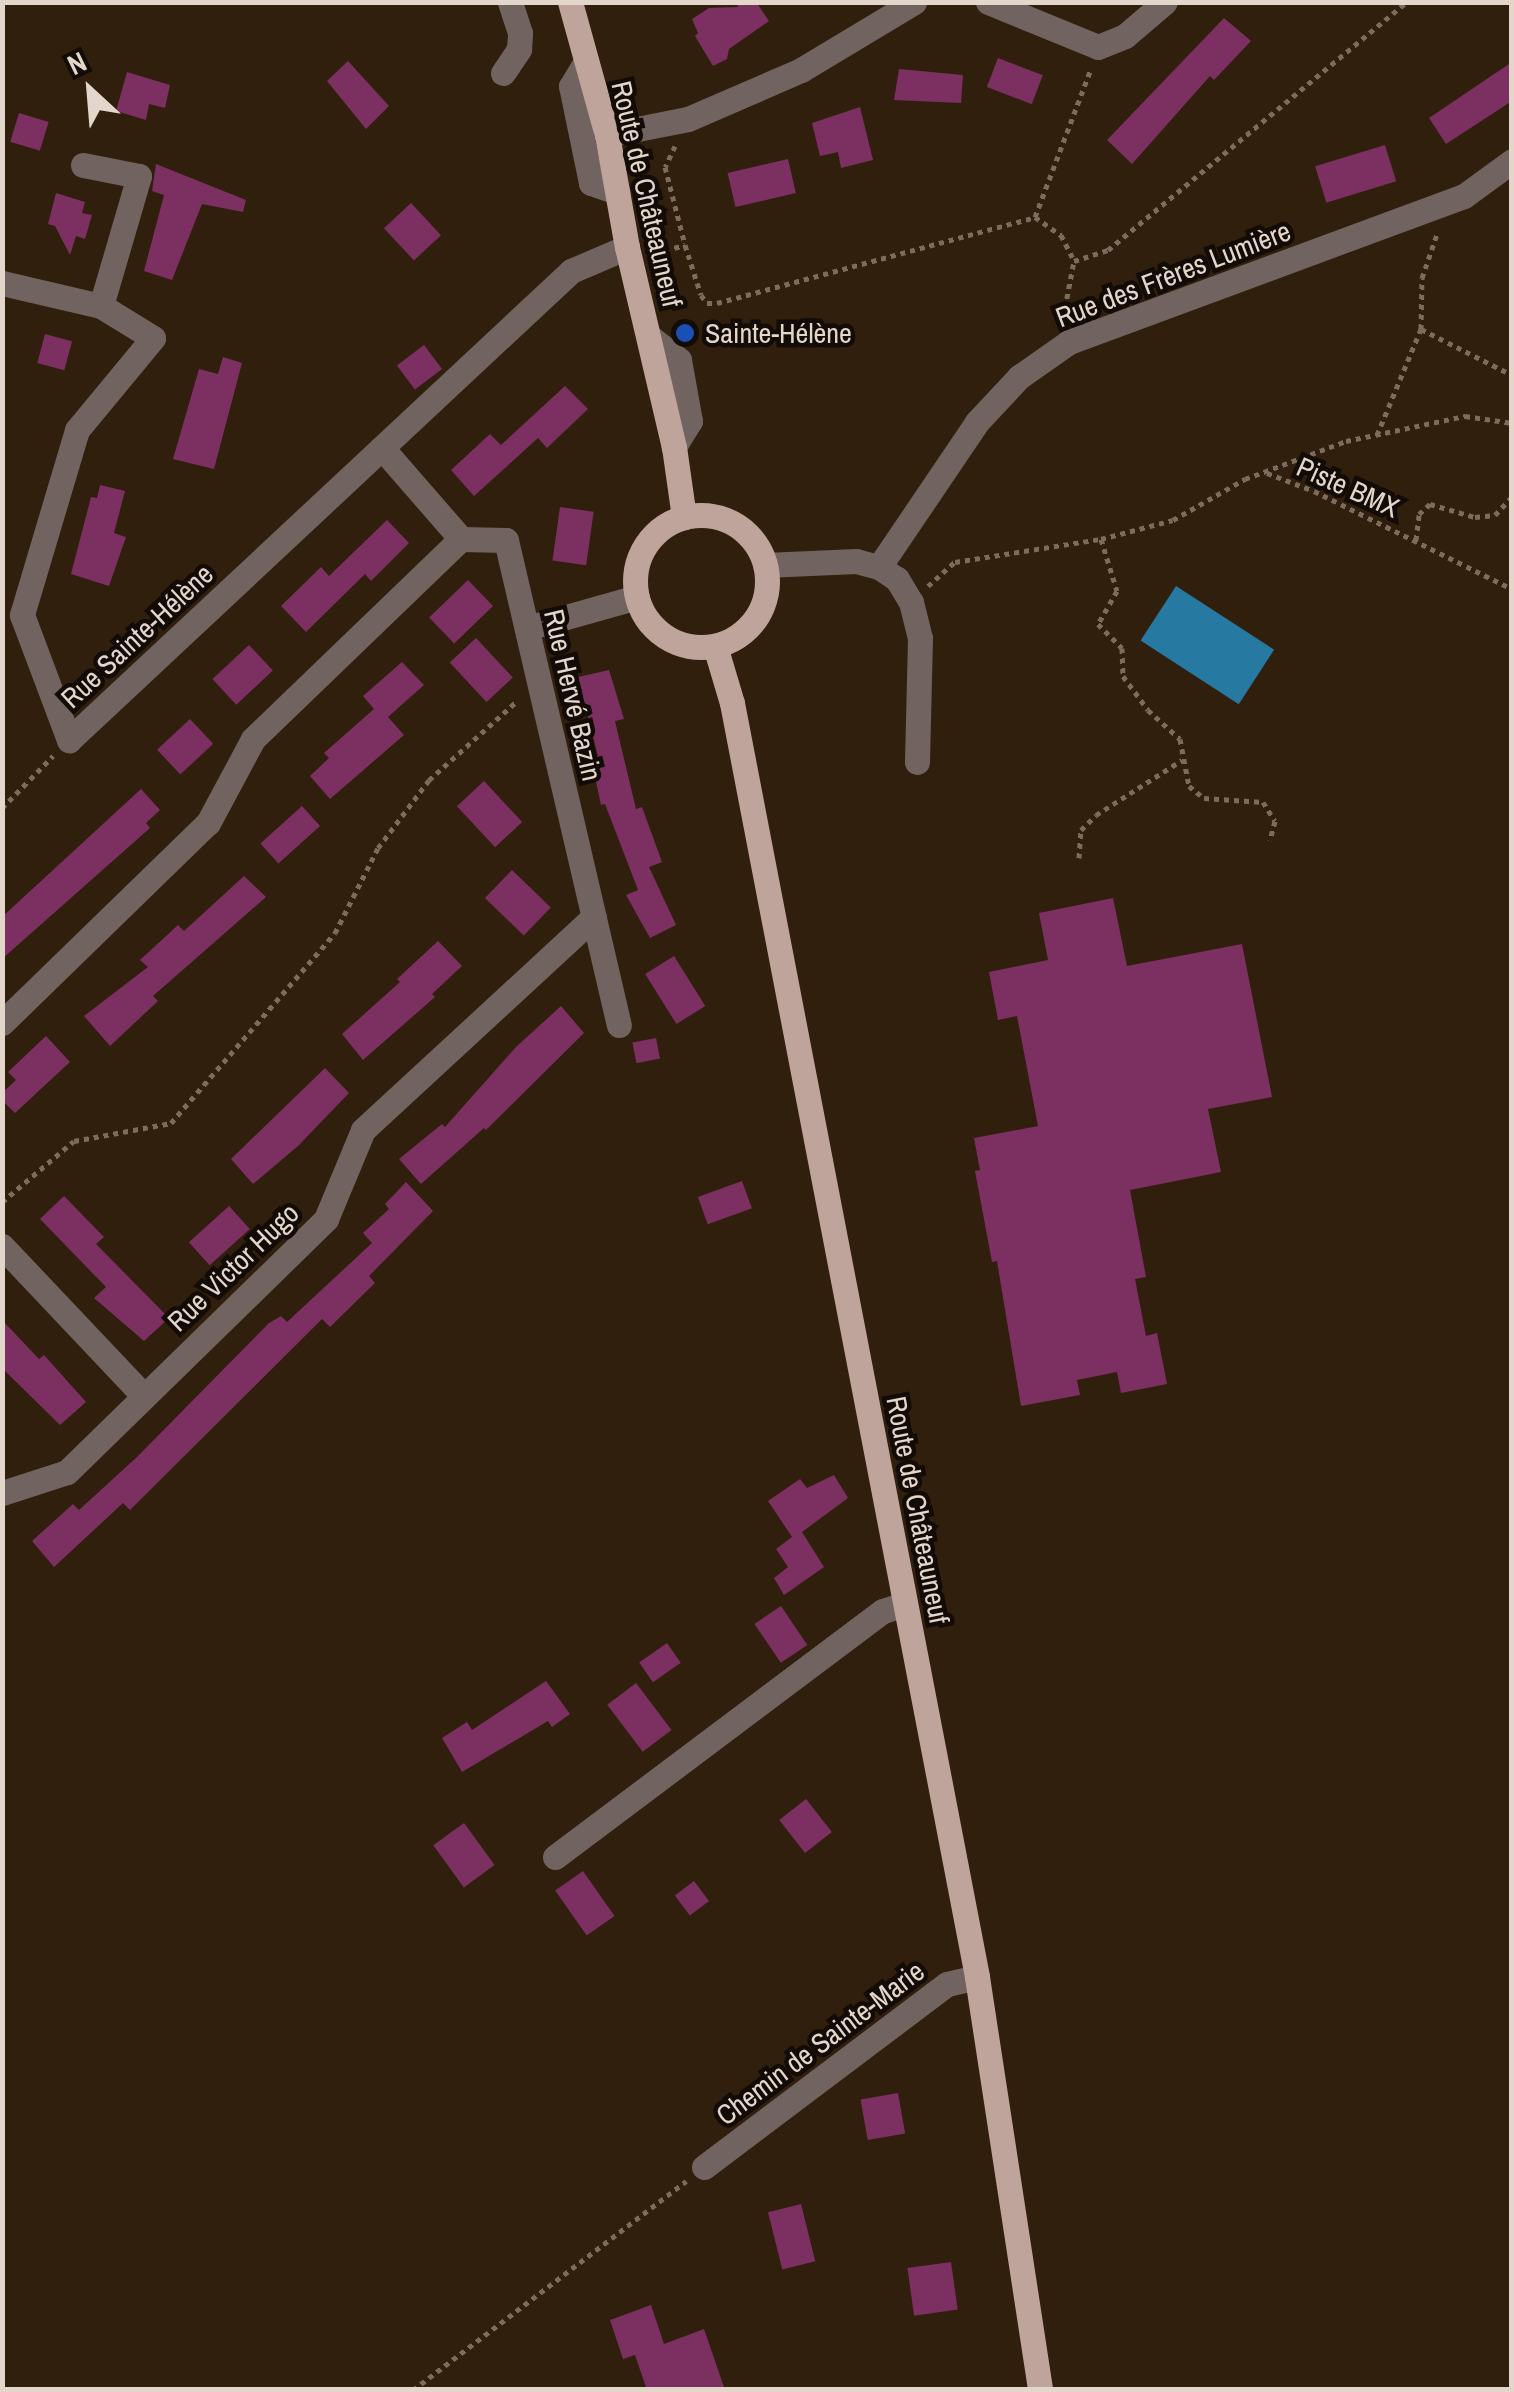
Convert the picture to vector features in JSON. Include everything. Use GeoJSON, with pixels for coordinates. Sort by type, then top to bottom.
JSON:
{"type":"FeatureCollection","features":[{"type":"Feature","properties":{"kind":"main road","name":"Route de Châteauneuf"},"geometry":{"type":"LineString","coordinates":[[570,2],[607,136],[617,192],[637,251],[684,517]]}},
{"type":"Feature","properties":{"kind":"main road"},"geometry":{"type":"LineString","coordinates":[[705,515],[734,524],[757,546],[765,564],[767,586],[751,624],[715,646],[675,642],[645,616],[637,597],[635,576],[650,539],[684,517],[705,515]]}},
{"type":"Feature","properties":{"kind":"main road","name":"Route de Châteauneuf"},"geometry":{"type":"LineString","coordinates":[[715,646],[732,703],[977,1977],[1040,2390]]}},
{"type":"Feature","properties":{"kind":"street"},"geometry":{"type":"LineString","coordinates":[[503,73],[519,49],[520,33],[510,2]]}},
{"type":"Feature","properties":{"kind":"street"},"geometry":{"type":"LineString","coordinates":[[607,136],[688,120],[800,70],[914,2]]}},
{"type":"Feature","properties":{"kind":"street"},"geometry":{"type":"LineString","coordinates":[[988,2],[1098,47],[1125,36],[1164,2]]}},
{"type":"Feature","properties":{"kind":"street"},"geometry":{"type":"LineString","coordinates":[[585,63],[571,86],[591,183],[617,192]]}},
{"type":"Feature","properties":{"kind":"street","name":"Rue des Frères Lumière"},"geometry":{"type":"LineString","coordinates":[[879,567],[978,422],[1019,377],[1069,342],[1464,196],[1512,161]]}},
{"type":"Feature","properties":{"kind":"street"},"geometry":{"type":"LineString","coordinates":[[82,165],[139,176],[101,306]]}},
{"type":"Feature","properties":{"kind":"street","name":"Rue Sainte-Hélène"},"geometry":{"type":"LineString","coordinates":[[2,283],[101,306],[153,338],[78,430],[22,615],[70,740],[571,271],[637,251]]}},
{"type":"Feature","properties":{"kind":"street"},"geometry":{"type":"LineString","coordinates":[[2,1023],[208,823],[253,738],[461,539],[382,448]]}},
{"type":"Feature","properties":{"kind":"street","name":"Rue Hervé Bazin"},"geometry":{"type":"LineString","coordinates":[[461,539],[506,540],[620,1025]]}},
{"type":"Feature","properties":{"kind":"street"},"geometry":{"type":"LineString","coordinates":[[765,564],[830,559],[879,567],[896,579],[911,602],[920,638],[918,762]]}},
{"type":"Feature","properties":{"kind":"street"},"geometry":{"type":"LineString","coordinates":[[526,628],[637,597]]}},
{"type":"Feature","properties":{"kind":"street","name":"Rue Victor Hugo"},"geometry":{"type":"LineString","coordinates":[[2,1494],[66,1472],[326,1219],[363,1130],[594,918]]}},
{"type":"Feature","properties":{"kind":"street"},"geometry":{"type":"LineString","coordinates":[[2,1246],[144,1396]]}},
{"type":"Feature","properties":{"kind":"street"},"geometry":{"type":"LineString","coordinates":[[554,1857],[884,1610],[905,1604]]}},
{"type":"Feature","properties":{"kind":"street","name":"Chemin de Sainte-Marie"},"geometry":{"type":"LineString","coordinates":[[704,2168],[947,1984],[977,1977]]}},
{"type":"Feature","properties":{"kind":"path"},"geometry":{"type":"LineString","coordinates":[[1074,261],[1108,250],[1407,2]]}},
{"type":"Feature","properties":{"kind":"path"},"geometry":{"type":"LineString","coordinates":[[1035,218],[1098,47]]}},
{"type":"Feature","properties":{"kind":"path"},"geometry":{"type":"LineString","coordinates":[[688,120],[665,166],[701,295],[707,302],[717,303],[1035,218],[1060,235],[1074,261],[1062,326],[1069,342]]}},
{"type":"Feature","properties":{"kind":"path"},"geometry":{"type":"LineString","coordinates":[[1377,435],[1421,329],[1422,278],[1448,202]]}},
{"type":"Feature","properties":{"kind":"path"},"geometry":{"type":"LineString","coordinates":[[637,251],[686,246]]}},
{"type":"Feature","properties":{"kind":"path"},"geometry":{"type":"LineString","coordinates":[[1421,329],[1512,374]]}},
{"type":"Feature","properties":{"kind":"path"},"geometry":{"type":"LineString","coordinates":[[911,602],[955,562],[1101,539],[1173,520],[1264,472],[1377,435],[1465,416],[1512,423]]}},
{"type":"Feature","properties":{"kind":"path","name":"Piste BMX"},"geometry":{"type":"LineString","coordinates":[[1264,472],[1416,540],[1512,589]]}},
{"type":"Feature","properties":{"kind":"path","name":"Piste BMX"},"geometry":{"type":"LineString","coordinates":[[1416,540],[1419,514],[1430,504],[1474,516],[1495,516],[1512,497]]}},
{"type":"Feature","properties":{"kind":"path"},"geometry":{"type":"LineString","coordinates":[[1101,539],[1117,591],[1098,624],[1122,648],[1123,676],[1148,710],[1180,739],[1189,786],[1204,798],[1262,802],[1272,810],[1275,820],[1270,840]]}},
{"type":"Feature","properties":{"kind":"path"},"geometry":{"type":"LineString","coordinates":[[2,1202],[74,1141],[171,1122],[335,933],[378,848],[430,780],[539,681]]}},
{"type":"Feature","properties":{"kind":"path"},"geometry":{"type":"LineString","coordinates":[[2,808],[70,740]]}},
{"type":"Feature","properties":{"kind":"path"},"geometry":{"type":"LineString","coordinates":[[1079,858],[1081,830],[1096,815],[1182,760]]}},
{"type":"Feature","properties":{"kind":"path"},"geometry":{"type":"LineString","coordinates":[[412,2390],[704,2168]]}},
{"type":"Feature","properties":{"kind":"water"},"geometry":{"type":"Polygon","coordinates":[[[1176,586],[1274,650],[1239,704],[1141,641],[1176,586]]]}},
{"type":"Feature","properties":{"kind":"building"},"geometry":{"type":"Polygon","coordinates":[[[736,2],[756,2],[769,21],[729,49],[727,59],[713,66],[695,36],[698,33],[692,19],[709,8],[738,7],[736,2]]]}},
{"type":"Feature","properties":{"kind":"building"},"geometry":{"type":"Polygon","coordinates":[[[1224,18],[1251,41],[1214,80],[1210,76],[1132,164],[1107,140],[1224,18]]]}},
{"type":"Feature","properties":{"kind":"building"},"geometry":{"type":"Polygon","coordinates":[[[998,58],[1043,75],[1032,104],[987,87],[998,58]]]}},
{"type":"Feature","properties":{"kind":"building"},"geometry":{"type":"Polygon","coordinates":[[[348,61],[389,106],[366,129],[327,81],[348,61]]]}},
{"type":"Feature","properties":{"kind":"building"},"geometry":{"type":"Polygon","coordinates":[[[1512,62],[1512,101],[1446,144],[1429,118],[1512,62]]]}},
{"type":"Feature","properties":{"kind":"building"},"geometry":{"type":"Polygon","coordinates":[[[899,69],[963,75],[961,103],[894,100],[899,69]]]}},
{"type":"Feature","properties":{"kind":"building"},"geometry":{"type":"Polygon","coordinates":[[[127,72],[170,85],[165,108],[149,104],[146,120],[116,111],[127,72]]]}},
{"type":"Feature","properties":{"kind":"building"},"geometry":{"type":"Polygon","coordinates":[[[860,107],[873,160],[841,168],[838,152],[820,156],[812,123],[860,107]]]}},
{"type":"Feature","properties":{"kind":"building"},"geometry":{"type":"Polygon","coordinates":[[[19,113],[49,122],[40,151],[10,142],[19,113]]]}},
{"type":"Feature","properties":{"kind":"building"},"geometry":{"type":"Polygon","coordinates":[[[1385,145],[1396,181],[1326,203],[1315,166],[1385,145]]]}},
{"type":"Feature","properties":{"kind":"building"},"geometry":{"type":"Polygon","coordinates":[[[788,159],[796,193],[735,207],[728,173],[788,159]]]}},
{"type":"Feature","properties":{"kind":"building"},"geometry":{"type":"Polygon","coordinates":[[[156,164],[246,200],[243,212],[202,204],[172,280],[144,271],[164,195],[152,191],[156,164]]]}},
{"type":"Feature","properties":{"kind":"building"},"geometry":{"type":"Polygon","coordinates":[[[56,193],[85,202],[82,213],[92,215],[85,239],[76,236],[70,255],[55,226],[48,224],[56,193]]]}},
{"type":"Feature","properties":{"kind":"building"},"geometry":{"type":"Polygon","coordinates":[[[411,203],[441,235],[414,260],[384,228],[411,203]]]}},
{"type":"Feature","properties":{"kind":"building"},"geometry":{"type":"Polygon","coordinates":[[[45,334],[72,341],[64,370],[37,363],[45,334]]]}},
{"type":"Feature","properties":{"kind":"building"},"geometry":{"type":"Polygon","coordinates":[[[424,345],[442,369],[415,389],[397,365],[424,345]]]}},
{"type":"Feature","properties":{"kind":"building"},"geometry":{"type":"Polygon","coordinates":[[[223,357],[242,363],[214,469],[173,459],[199,369],[218,374],[223,357]]]}},
{"type":"Feature","properties":{"kind":"building"},"geometry":{"type":"Polygon","coordinates":[[[565,386],[588,409],[547,448],[538,438],[474,496],[451,470],[490,434],[501,445],[565,386]]]}},
{"type":"Feature","properties":{"kind":"building"},"geometry":{"type":"Polygon","coordinates":[[[100,485],[125,491],[114,533],[126,537],[109,586],[71,574],[91,497],[97,498],[100,485]]]}},
{"type":"Feature","properties":{"kind":"building"},"geometry":{"type":"Polygon","coordinates":[[[560,507],[594,512],[586,565],[552,560],[560,507]]]}},
{"type":"Feature","properties":{"kind":"building"},"geometry":{"type":"Polygon","coordinates":[[[387,520],[409,543],[371,581],[365,574],[306,632],[281,606],[321,567],[329,576],[387,520]]]}},
{"type":"Feature","properties":{"kind":"building"},"geometry":{"type":"Polygon","coordinates":[[[468,580],[493,606],[454,643],[429,618],[468,580]]]}},
{"type":"Feature","properties":{"kind":"building"},"geometry":{"type":"Polygon","coordinates":[[[476,638],[513,677],[486,702],[450,663],[476,638]]]}},
{"type":"Feature","properties":{"kind":"building"},"geometry":{"type":"Polygon","coordinates":[[[249,645],[273,671],[236,705],[212,679],[249,645]]]}},
{"type":"Feature","properties":{"kind":"building"},"geometry":{"type":"Polygon","coordinates":[[[402,662],[424,685],[388,717],[404,735],[330,799],[310,776],[329,758],[324,753],[374,709],[363,696],[402,662]]]}},
{"type":"Feature","properties":{"kind":"building"},"geometry":{"type":"Polygon","coordinates":[[[609,670],[624,719],[615,721],[636,809],[642,807],[662,862],[649,867],[676,925],[650,938],[626,895],[638,890],[605,804],[601,805],[591,758],[598,756],[578,677],[609,670]]]}},
{"type":"Feature","properties":{"kind":"building"},"geometry":{"type":"Polygon","coordinates":[[[190,719],[213,744],[180,775],[157,750],[190,719]]]}},
{"type":"Feature","properties":{"kind":"building"},"geometry":{"type":"Polygon","coordinates":[[[484,781],[522,822],[495,847],[457,806],[484,781]]]}},
{"type":"Feature","properties":{"kind":"building"},"geometry":{"type":"Polygon","coordinates":[[[141,789],[160,810],[146,823],[150,828],[2,959],[2,917],[141,789]]]}},
{"type":"Feature","properties":{"kind":"building"},"geometry":{"type":"Polygon","coordinates":[[[302,806],[320,826],[278,864],[260,843],[302,806]]]}},
{"type":"Feature","properties":{"kind":"building"},"geometry":{"type":"Polygon","coordinates":[[[512,870],[551,908],[524,936],[485,898],[512,870]]]}},
{"type":"Feature","properties":{"kind":"building"},"geometry":{"type":"Polygon","coordinates":[[[244,876],[266,897],[153,996],[158,1001],[110,1046],[84,1016],[148,967],[140,960],[178,925],[184,931],[244,876]]]}},
{"type":"Feature","properties":{"kind":"building"},"geometry":{"type":"Polygon","coordinates":[[[1113,898],[1127,966],[1242,944],[1272,1097],[1208,1109],[1221,1172],[1130,1190],[1146,1277],[1135,1279],[1146,1336],[1157,1333],[1167,1384],[1121,1393],[1117,1372],[1077,1380],[1080,1395],[1021,1406],[997,1261],[992,1262],[975,1171],[980,1170],[974,1138],[1038,1126],[1017,1016],[998,1020],[989,972],[1048,960],[1039,913],[1113,898]]]}},
{"type":"Feature","properties":{"kind":"building"},"geometry":{"type":"Polygon","coordinates":[[[438,941],[462,966],[432,994],[435,997],[363,1060],[342,1034],[400,982],[397,979],[438,941]]]}},
{"type":"Feature","properties":{"kind":"building"},"geometry":{"type":"Polygon","coordinates":[[[674,956],[705,1006],[676,1024],[645,974],[674,956]]]}},
{"type":"Feature","properties":{"kind":"building"},"geometry":{"type":"Polygon","coordinates":[[[561,1006],[584,1033],[486,1130],[421,1184],[399,1159],[442,1124],[445,1127],[516,1047],[561,1006]]]}},
{"type":"Feature","properties":{"kind":"building"},"geometry":{"type":"Polygon","coordinates":[[[46,1036],[70,1062],[15,1113],[2,1100],[2,1093],[16,1080],[8,1072],[46,1036]]]}},
{"type":"Feature","properties":{"kind":"building"},"geometry":{"type":"Polygon","coordinates":[[[656,1038],[660,1059],[636,1063],[632,1043],[656,1038]]]}},
{"type":"Feature","properties":{"kind":"building"},"geometry":{"type":"Polygon","coordinates":[[[325,1068],[349,1093],[298,1146],[253,1184],[231,1159],[325,1068]]]}},
{"type":"Feature","properties":{"kind":"building"},"geometry":{"type":"Polygon","coordinates":[[[742,1181],[752,1208],[708,1224],[698,1197],[742,1181]]]}},
{"type":"Feature","properties":{"kind":"building"},"geometry":{"type":"Polygon","coordinates":[[[406,1182],[433,1211],[369,1276],[375,1283],[330,1327],[322,1319],[130,1510],[123,1503],[54,1567],[32,1541],[73,1504],[79,1510],[137,1457],[269,1323],[281,1316],[287,1322],[372,1243],[363,1233],[389,1209],[385,1204],[406,1182]]]}},
{"type":"Feature","properties":{"kind":"building"},"geometry":{"type":"Polygon","coordinates":[[[64,1196],[104,1237],[96,1244],[169,1318],[144,1341],[94,1298],[106,1287],[40,1219],[64,1196]]]}},
{"type":"Feature","properties":{"kind":"building"},"geometry":{"type":"Polygon","coordinates":[[[229,1206],[250,1229],[210,1265],[189,1242],[229,1206]]]}},
{"type":"Feature","properties":{"kind":"building"},"geometry":{"type":"Polygon","coordinates":[[[2,1320],[39,1359],[44,1355],[86,1402],[60,1425],[2,1368],[2,1320]]]}},
{"type":"Feature","properties":{"kind":"building"},"geometry":{"type":"Polygon","coordinates":[[[834,1475],[848,1498],[802,1532],[824,1567],[784,1595],[774,1578],[788,1567],[776,1549],[792,1537],[768,1501],[800,1479],[807,1488],[834,1475]]]}},
{"type":"Feature","properties":{"kind":"building"},"geometry":{"type":"Polygon","coordinates":[[[781,1606],[807,1645],[781,1663],[754,1624],[781,1606]]]}},
{"type":"Feature","properties":{"kind":"building"},"geometry":{"type":"Polygon","coordinates":[[[667,1643],[681,1663],[653,1682],[639,1663],[667,1643]]]}},
{"type":"Feature","properties":{"kind":"building"},"geometry":{"type":"Polygon","coordinates":[[[546,1681],[570,1714],[552,1727],[548,1721],[462,1772],[442,1738],[467,1722],[472,1730],[546,1681]]]}},
{"type":"Feature","properties":{"kind":"building"},"geometry":{"type":"Polygon","coordinates":[[[636,1683],[672,1730],[643,1752],[607,1705],[636,1683]]]}},
{"type":"Feature","properties":{"kind":"building"},"geometry":{"type":"Polygon","coordinates":[[[806,1799],[832,1832],[805,1853],[779,1820],[806,1799]]]}},
{"type":"Feature","properties":{"kind":"building"},"geometry":{"type":"Polygon","coordinates":[[[464,1823],[495,1865],[464,1887],[433,1845],[464,1823]]]}},
{"type":"Feature","properties":{"kind":"building"},"geometry":{"type":"Polygon","coordinates":[[[583,1871],[615,1916],[587,1936],[555,1891],[583,1871]]]}},
{"type":"Feature","properties":{"kind":"building"},"geometry":{"type":"Polygon","coordinates":[[[694,1881],[709,1901],[690,1915],[675,1895],[694,1881]]]}},
{"type":"Feature","properties":{"kind":"building"},"geometry":{"type":"Polygon","coordinates":[[[898,2093],[905,2133],[868,2140],[861,2100],[898,2093]]]}},
{"type":"Feature","properties":{"kind":"building"},"geometry":{"type":"Polygon","coordinates":[[[801,2204],[815,2261],[782,2269],[768,2212],[801,2204]]]}},
{"type":"Feature","properties":{"kind":"building"},"geometry":{"type":"Polygon","coordinates":[[[951,2262],[958,2310],[914,2316],[907,2268],[951,2262]]]}},
{"type":"Feature","properties":{"kind":"building"},"geometry":{"type":"Polygon","coordinates":[[[651,2305],[664,2344],[704,2329],[725,2390],[647,2390],[635,2355],[623,2359],[610,2320],[651,2305]]]}},
{"type":"Feature","properties":{"kind":"place","name":"Sainte-Hélène"},"geometry":{"type":"Point","coordinates":[685,333]}}]}
